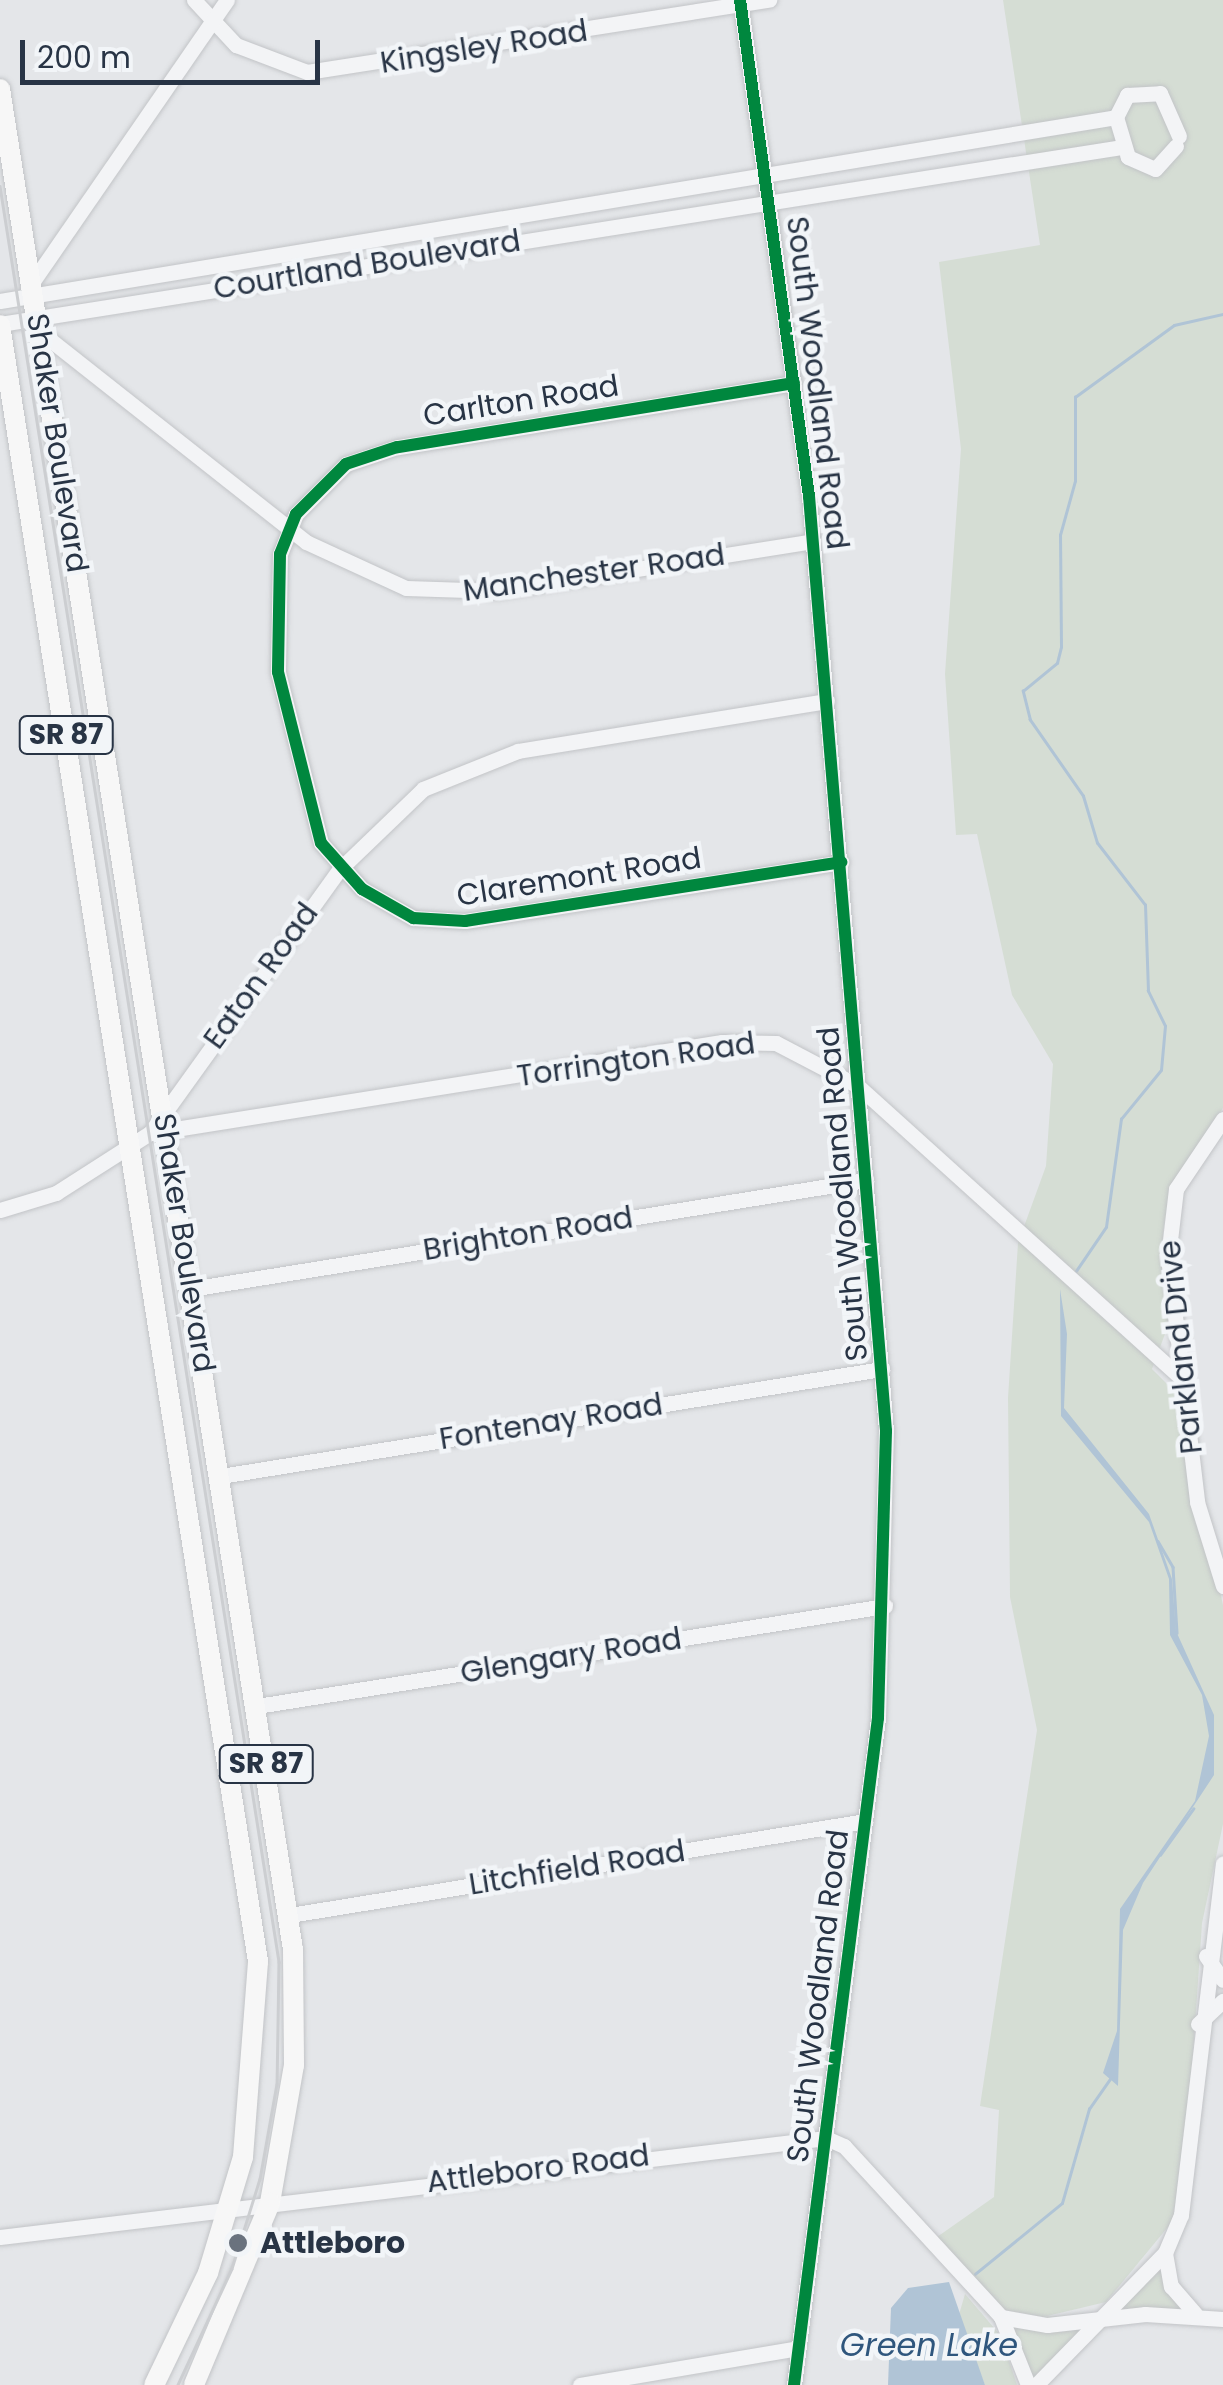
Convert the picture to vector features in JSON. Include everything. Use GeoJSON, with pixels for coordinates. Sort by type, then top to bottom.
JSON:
{"type":"FeatureCollection","features":[{"type":"Feature","properties":{"kind":"main road","name":"Shaker Boulevard"},"geometry":{"type":"LineString","coordinates":[[0,89],[160,1126],[221,1476],[290,1915],[294,2065],[270,2203],[194,2385]]}},
{"type":"Feature","properties":{"kind":"main road","name":"Shaker Boulevard"},"geometry":{"type":"LineString","coordinates":[[0,324],[256,1940],[255,2085],[229,2208],[154,2385]]}},
{"type":"Feature","properties":{"kind":"street"},"geometry":{"type":"LineString","coordinates":[[194,0],[210,24]]}},
{"type":"Feature","properties":{"kind":"street"},"geometry":{"type":"LineString","coordinates":[[32,290],[227,0]]}},
{"type":"Feature","properties":{"kind":"street","name":"Kingsley Road"},"geometry":{"type":"LineString","coordinates":[[210,24],[260,59],[307,72],[769,0]]}},
{"type":"Feature","properties":{"kind":"street","name":"South Woodland Road"},"geometry":{"type":"LineString","coordinates":[[741,3],[813,541],[882,1370],[885,1606],[864,1821],[794,2385]]}},
{"type":"Feature","properties":{"kind":"street","name":"Courtland Boulevard"},"geometry":{"type":"LineString","coordinates":[[0,301],[32,290],[92,286],[1016,138],[1116,117],[1127,95],[1151,89],[1172,108],[1178,141],[1156,168],[1121,147],[1020,160],[96,309],[38,324],[0,324]]}},
{"type":"Feature","properties":{"kind":"street"},"geometry":{"type":"LineString","coordinates":[[1116,117],[1121,147]]}},
{"type":"Feature","properties":{"kind":"street"},"geometry":{"type":"LineString","coordinates":[[1016,138],[1020,160]]}},
{"type":"Feature","properties":{"kind":"street"},"geometry":{"type":"LineString","coordinates":[[730,184],[733,206]]}},
{"type":"Feature","properties":{"kind":"street"},"geometry":{"type":"LineString","coordinates":[[443,230],[446,252]]}},
{"type":"Feature","properties":{"kind":"street"},"geometry":{"type":"LineString","coordinates":[[92,286],[96,309]]}},
{"type":"Feature","properties":{"kind":"street","name":"Manchester Road"},"geometry":{"type":"LineString","coordinates":[[38,324],[288,529],[366,574],[442,593],[813,541]]}},
{"type":"Feature","properties":{"kind":"street","name":"Carlton Road"},"geometry":{"type":"LineString","coordinates":[[288,529],[336,471],[385,449],[794,383]]}},
{"type":"Feature","properties":{"kind":"street"},"geometry":{"type":"LineString","coordinates":[[288,529],[275,585],[282,698],[306,806],[340,868]]}},
{"type":"Feature","properties":{"kind":"street","name":"Eaton Road"},"geometry":{"type":"LineString","coordinates":[[0,1210],[56,1193],[160,1126],[340,868],[407,800],[477,763],[827,701]]}},
{"type":"Feature","properties":{"kind":"street","name":"Claremont Road"},"geometry":{"type":"LineString","coordinates":[[340,868],[399,913],[449,922],[841,862]]}},
{"type":"Feature","properties":{"kind":"street","name":"Torrington Road"},"geometry":{"type":"LineString","coordinates":[[160,1126],[735,1040],[804,1052],[858,1086],[1182,1379]]}},
{"type":"Feature","properties":{"kind":"street","name":"Parkland Drive"},"geometry":{"type":"LineString","coordinates":[[1223,1119],[1190,1158],[1169,1222],[1197,1502],[1223,1586]]}},
{"type":"Feature","properties":{"kind":"street","name":"Brighton Road"},"geometry":{"type":"LineString","coordinates":[[190,1289],[866,1180]]}},
{"type":"Feature","properties":{"kind":"street","name":"Fontenay Road"},"geometry":{"type":"LineString","coordinates":[[221,1476],[882,1370]]}},
{"type":"Feature","properties":{"kind":"street","name":"Glengary Road"},"geometry":{"type":"LineString","coordinates":[[257,1706],[885,1606]]}},
{"type":"Feature","properties":{"kind":"street","name":"Litchfield Road"},"geometry":{"type":"LineString","coordinates":[[290,1915],[864,1821]]}},
{"type":"Feature","properties":{"kind":"street"},"geometry":{"type":"LineString","coordinates":[[826,2138],[844,2146],[1001,2317],[1032,2385],[1165,2254],[1192,2169],[1198,2024],[1223,1864]]}},
{"type":"Feature","properties":{"kind":"street"},"geometry":{"type":"LineString","coordinates":[[1206,1956],[1223,1980]]}},
{"type":"Feature","properties":{"kind":"street"},"geometry":{"type":"LineString","coordinates":[[1198,2024],[1223,2002]]}},
{"type":"Feature","properties":{"kind":"street","name":"Attleboro Road"},"geometry":{"type":"LineString","coordinates":[[0,2237],[826,2138]]}},
{"type":"Feature","properties":{"kind":"street"},"geometry":{"type":"LineString","coordinates":[[1165,2254],[1171,2286],[1195,2314]]}},
{"type":"Feature","properties":{"kind":"street"},"geometry":{"type":"LineString","coordinates":[[1001,2317],[1047,2326],[1105,2316],[1195,2314],[1223,2319]]}},
{"type":"Feature","properties":{"kind":"street"},"geometry":{"type":"LineString","coordinates":[[580,2385],[798,2348]]}},
{"type":"Feature","properties":{"kind":"shaded area"},"geometry":{"type":"Polygon","coordinates":[[[1003,0],[1223,0],[1223,1108],[1171,1184],[1163,1232],[1169,1323],[1152,1369],[1177,1394],[1223,1605],[1223,1824],[1202,1923],[1185,2171],[1172,2222],[1106,2302],[1043,2317],[1005,2310],[937,2237],[994,2197],[999,2110],[980,2106],[1037,1730],[1010,1597],[1008,1398],[1018,1243],[1046,1166],[1053,1064],[1012,995],[977,834],[956,835],[945,674],[961,449],[939,262],[1040,245],[1003,0]]]}},
{"type":"Feature","properties":{"kind":"shaded area"},"geometry":{"type":"Polygon","coordinates":[[[1165,2253],[1165,2271],[1195,2314],[1105,2316],[1165,2253]]]}},
{"type":"Feature","properties":{"kind":"shaded area"},"geometry":{"type":"Polygon","coordinates":[[[965,2294],[1001,2336],[1017,2385],[985,2385],[958,2318],[965,2294]]]}},
{"type":"Feature","properties":{"kind":"shaded area"},"geometry":{"type":"Polygon","coordinates":[[[1105,2316],[1036,2385],[1001,2317],[1105,2316]]]}},
{"type":"Feature","properties":{"kind":"water"},"geometry":{"type":"Polygon","coordinates":[[[1060,1289],[1067,1334],[1064,1408],[1149,1514],[1172,1579],[1176,1631],[1214,1715],[1214,1775],[1143,1883],[1123,1930],[1118,2086],[1103,2073],[1117,2031],[1120,1909],[1195,1801],[1209,1736],[1202,1695],[1170,1635],[1169,1579],[1149,1522],[1061,1416],[1060,1289]]]}},
{"type":"Feature","properties":{"kind":"water","name":"Green Lake"},"geometry":{"type":"Polygon","coordinates":[[[949,2282],[985,2385],[888,2385],[891,2308],[908,2288],[949,2282]]]}},
{"type":"Feature","properties":{"kind":"waterway"},"geometry":{"type":"LineString","coordinates":[[1076,1271],[1106,1227],[1121,1119],[1161,1070],[1165,1026],[1148,991],[1145,905],[1097,843],[1083,796],[1030,720],[1023,691],[1057,663],[1061,647],[1060,535],[1075,481],[1075,397],[1174,325],[1223,314]]}},
{"type":"Feature","properties":{"kind":"waterway"},"geometry":{"type":"LineString","coordinates":[[1158,1541],[1173,1567],[1177,1633]]}},
{"type":"Feature","properties":{"kind":"waterway"},"geometry":{"type":"LineString","coordinates":[[1160,1855],[1193,1809]]}},
{"type":"Feature","properties":{"kind":"waterway"},"geometry":{"type":"LineString","coordinates":[[975,2274],[1062,2203],[1089,2109],[1110,2079]]}},
{"type":"Feature","properties":{"kind":"tram line"},"geometry":{"type":"LineString","coordinates":[[0,186],[279,1962],[277,2084],[260,2179],[232,2269],[178,2385]]}},
{"type":"Feature","properties":{"kind":"cycle path"},"geometry":{"type":"LineString","coordinates":[[740,0],[809,496],[886,1431],[878,1718],[794,2385]]}},
{"type":"Feature","properties":{"kind":"cycle path"},"geometry":{"type":"LineString","coordinates":[[794,383],[397,447],[346,464],[296,514],[280,554],[278,672],[321,843],[362,889],[413,918],[465,921],[841,862]]}},
{"type":"Feature","properties":{"kind":"place","name":"Attleboro"},"geometry":{"type":"Point","coordinates":[238,2243]}}]}
